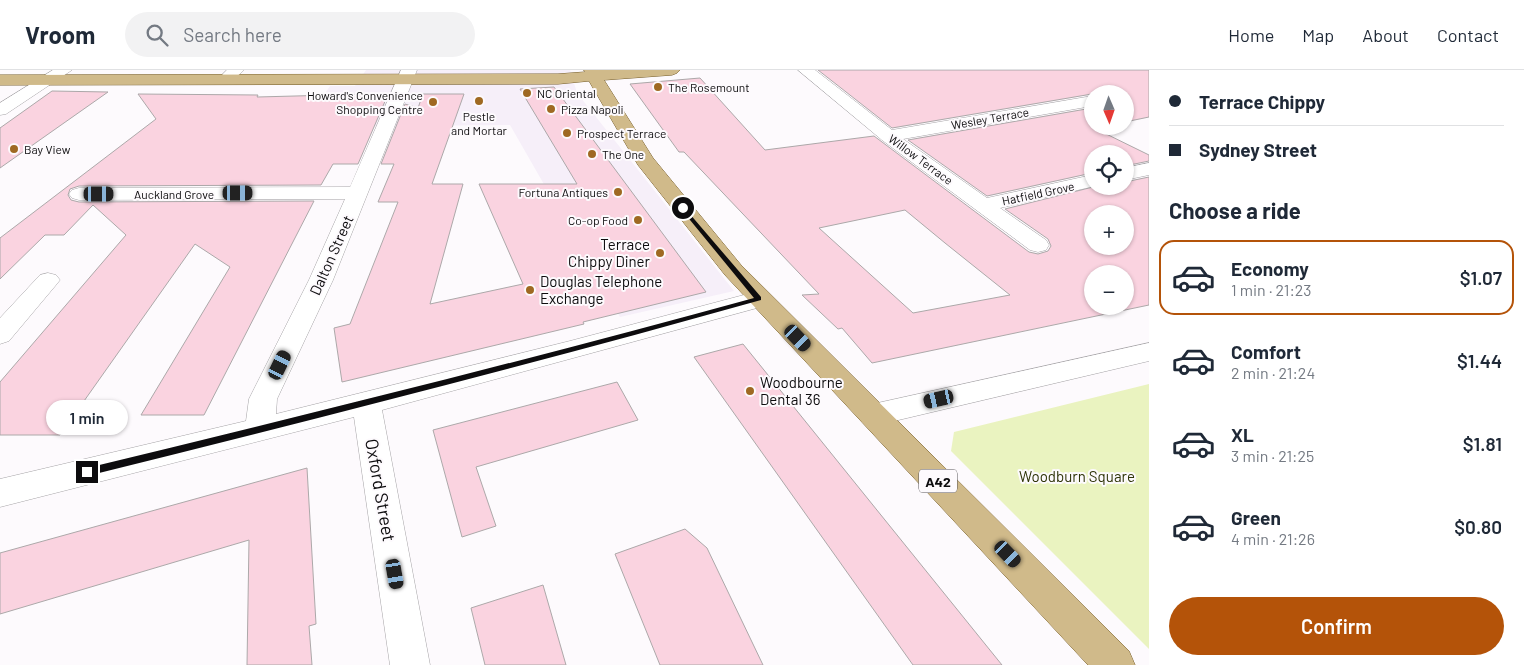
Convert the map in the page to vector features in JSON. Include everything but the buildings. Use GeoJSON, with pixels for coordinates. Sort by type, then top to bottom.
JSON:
{"type":"FeatureCollection","features":[{"type":"Feature","properties":{"kind":"main road"},"geometry":{"type":"LineString","coordinates":[[0,80],[231,75],[407,75],[558,79],[593,74],[672,70]]}},
{"type":"Feature","properties":{"kind":"main road","name":"A42"},"geometry":{"type":"LineString","coordinates":[[593,74],[645,161],[733,270],[1115,665]]}},
{"type":"Feature","properties":{"kind":"street"},"geometry":{"type":"LineString","coordinates":[[0,110],[64,70]]}},
{"type":"Feature","properties":{"kind":"street","name":"Willow Terrace"},"geometry":{"type":"LineString","coordinates":[[806,70],[888,136],[1038,245]]}},
{"type":"Feature","properties":{"kind":"street","name":"Dalton Street"},"geometry":{"type":"LineString","coordinates":[[260,430],[263,399],[321,280],[407,75]]}},
{"type":"Feature","properties":{"kind":"street"},"geometry":{"type":"LineString","coordinates":[[0,92],[29,92]]}},
{"type":"Feature","properties":{"kind":"street","name":"Wesley Terrace"},"geometry":{"type":"LineString","coordinates":[[888,136],[1084,102]]}},
{"type":"Feature","properties":{"kind":"street"},"geometry":{"type":"LineString","coordinates":[[1134,172],[1149,169]]}},
{"type":"Feature","properties":{"kind":"street","name":"Hatfield Grove"},"geometry":{"type":"LineString","coordinates":[[984,205],[1084,183]]}},
{"type":"Feature","properties":{"kind":"street","name":"Auckland Grove"},"geometry":{"type":"LineString","coordinates":[[79,194],[358,193]]}},
{"type":"Feature","properties":{"kind":"street"},"geometry":{"type":"LineString","coordinates":[[0,335],[48,280]]}},
{"type":"Feature","properties":{"kind":"street"},"geometry":{"type":"LineString","coordinates":[[0,493],[366,403],[611,340],[759,299]]}},
{"type":"Feature","properties":{"kind":"street"},"geometry":{"type":"LineString","coordinates":[[874,415],[1149,352]]}},
{"type":"Feature","properties":{"kind":"street","name":"Oxford Street"},"geometry":{"type":"LineString","coordinates":[[366,403],[410,665]]}},
{"type":"Feature","properties":{"kind":"shaded area"},"geometry":{"type":"Polygon","coordinates":[[[366,70],[570,70],[577,93],[734,291],[620,317],[510,125],[302,127],[330,86],[355,86],[366,70]]]}},
{"type":"Feature","properties":{"kind":"green space","name":"Woodburn Square"},"geometry":{"type":"Polygon","coordinates":[[[1149,384],[1149,649],[951,451],[954,432],[1149,384]]]}},
{"type":"Feature","properties":{"kind":"place","name":"The Rosemount"},"geometry":{"type":"Point","coordinates":[658,87]}},
{"type":"Feature","properties":{"kind":"place","name":"NC Oriental"},"geometry":{"type":"Point","coordinates":[527,93]}},
{"type":"Feature","properties":{"kind":"place","name":"Pestle and Mortar"},"geometry":{"type":"Point","coordinates":[479,101]}},
{"type":"Feature","properties":{"kind":"place","name":"Howard's Convenience Shopping Centre"},"geometry":{"type":"Point","coordinates":[433,102]}},
{"type":"Feature","properties":{"kind":"place","name":"Pizza Napoli"},"geometry":{"type":"Point","coordinates":[551,109]}},
{"type":"Feature","properties":{"kind":"place","name":"Prospect Terrace"},"geometry":{"type":"Point","coordinates":[567,133]}},
{"type":"Feature","properties":{"kind":"place","name":"Bay View"},"geometry":{"type":"Point","coordinates":[14,149]}},
{"type":"Feature","properties":{"kind":"place","name":"The One"},"geometry":{"type":"Point","coordinates":[592,154]}},
{"type":"Feature","properties":{"kind":"place","name":"Fortuna Antiques"},"geometry":{"type":"Point","coordinates":[618,192]}},
{"type":"Feature","properties":{"kind":"place","name":"Co-op Food"},"geometry":{"type":"Point","coordinates":[638,220]}},
{"type":"Feature","properties":{"kind":"place","name":"Terrace Chippy Diner"},"geometry":{"type":"Point","coordinates":[660,253]}},
{"type":"Feature","properties":{"kind":"place","name":"Douglas Telephone Exchange"},"geometry":{"type":"Point","coordinates":[530,290]}},
{"type":"Feature","properties":{"kind":"place","name":"Woodbourne Dental 36"},"geometry":{"type":"Point","coordinates":[750,391]}},
{"type":"Feature","properties":{"kind":"route"},"geometry":{"type":"LineString","coordinates":[[87,472],[611,340],[759,299],[683,208]]}}]}
